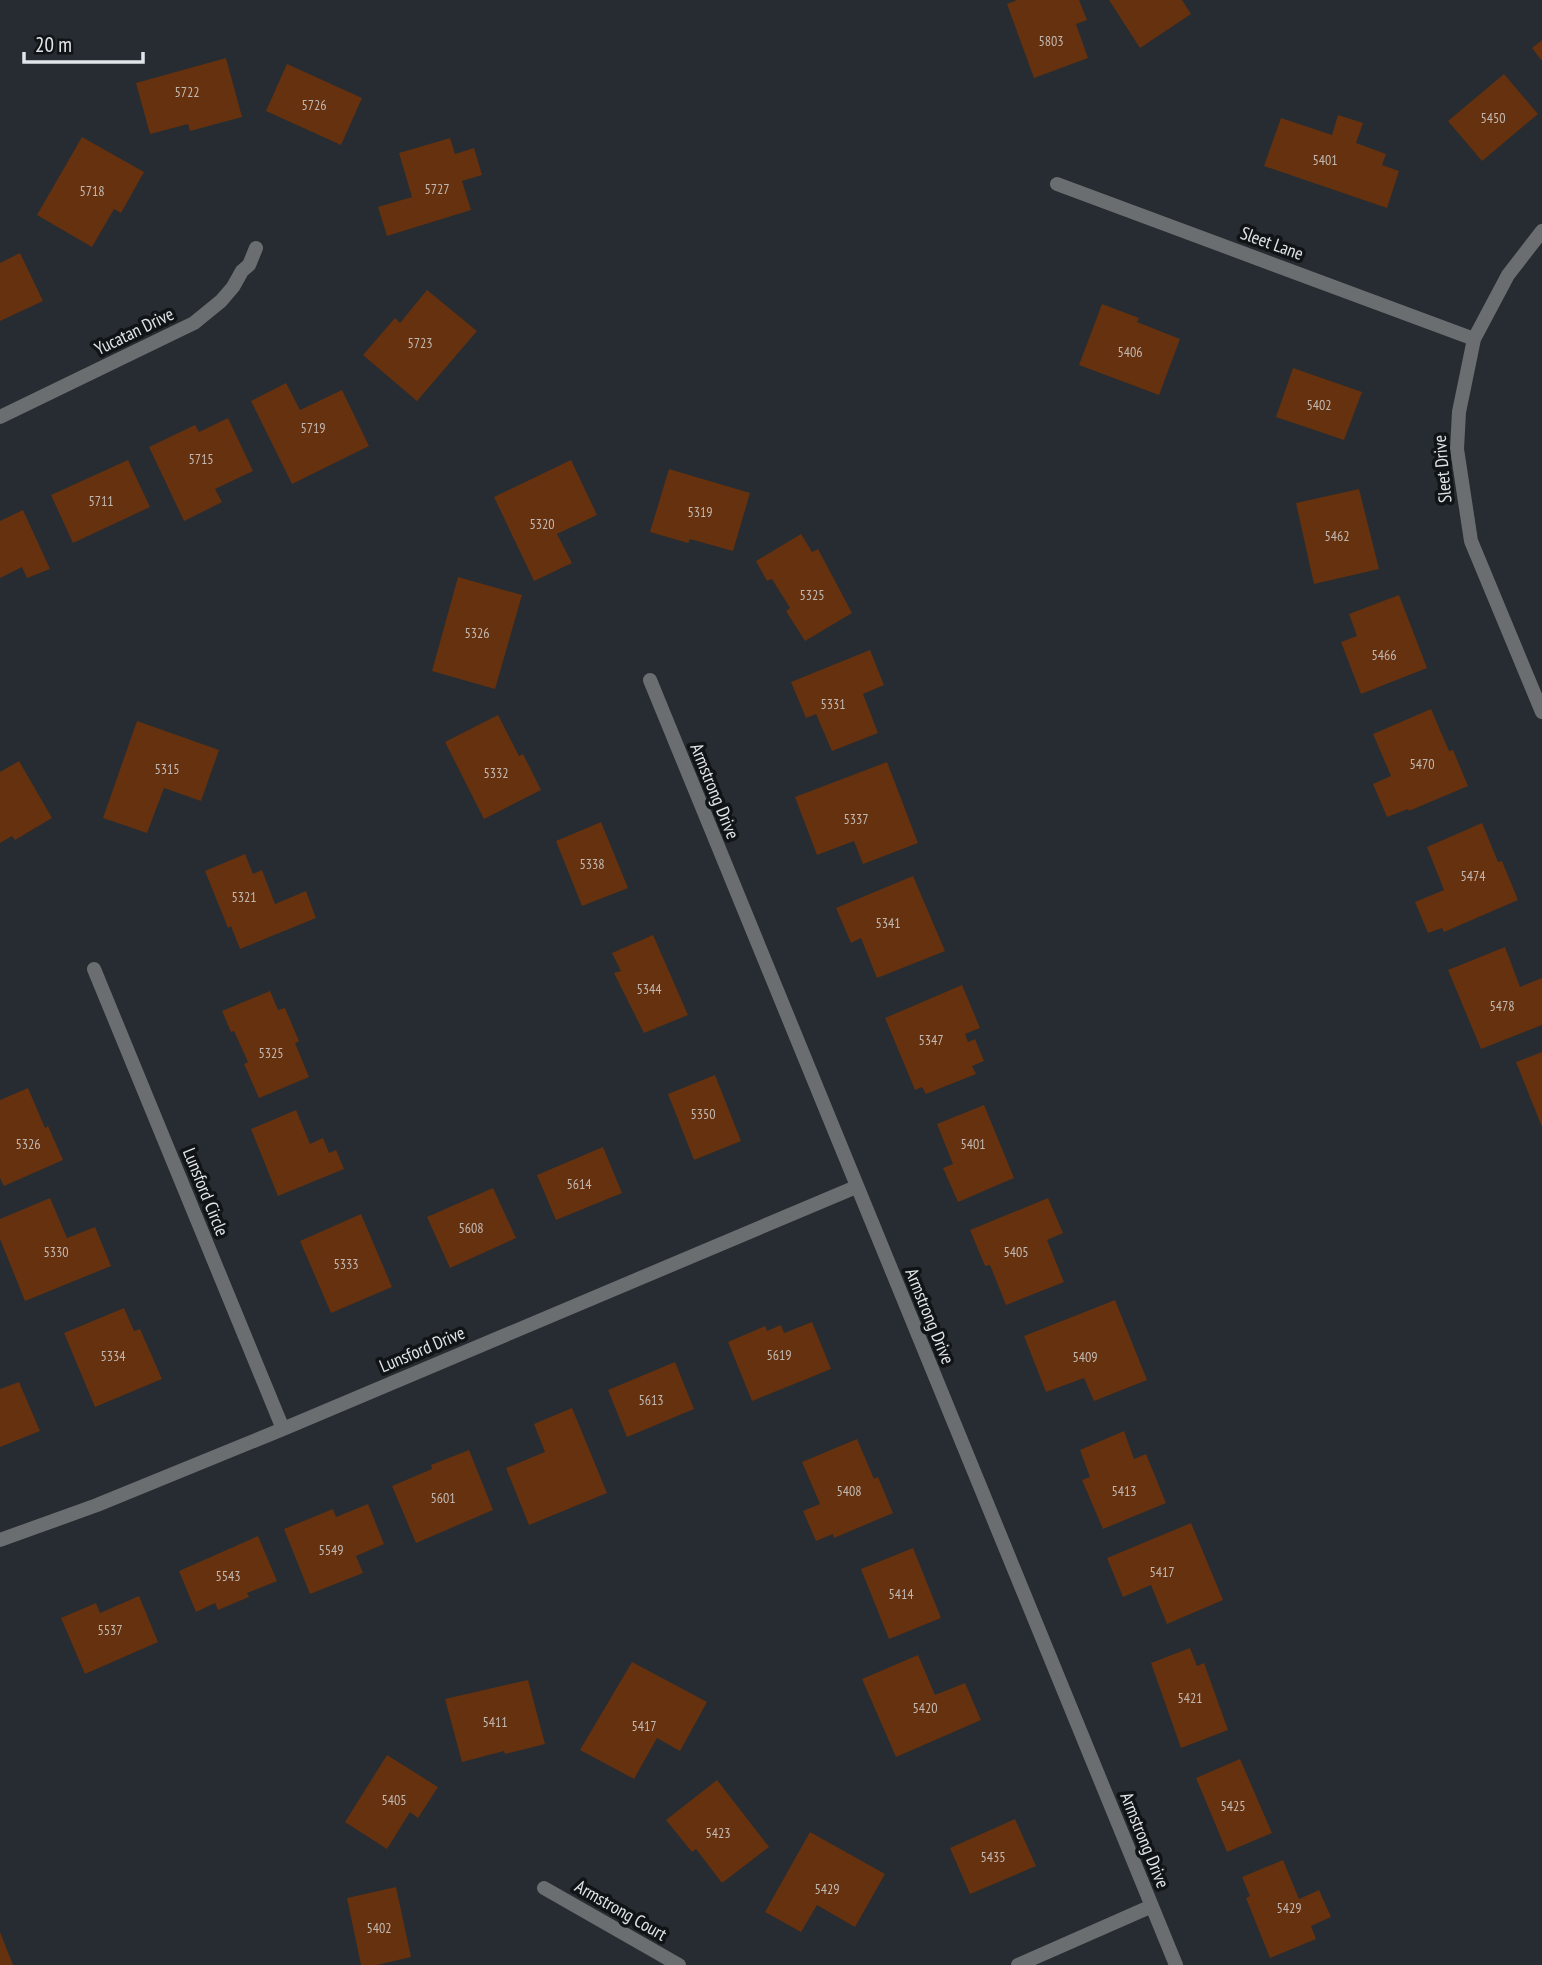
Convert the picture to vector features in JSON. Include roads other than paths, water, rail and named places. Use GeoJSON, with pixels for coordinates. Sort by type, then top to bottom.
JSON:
{"type":"FeatureCollection","features":[{"type":"Feature","properties":{"kind":"street","name":"Sleet Lane"},"geometry":{"type":"LineString","coordinates":[[1057,184],[1474,339]]}},
{"type":"Feature","properties":{"kind":"street","name":"Sleet Drive"},"geometry":{"type":"LineString","coordinates":[[1542,231],[1508,275],[1474,339],[1459,412],[1457,449],[1464,506],[1477,559],[1542,712]]}},
{"type":"Feature","properties":{"kind":"street","name":"Yucatan Drive"},"geometry":{"type":"LineString","coordinates":[[0,417],[194,323],[221,301],[233,287],[242,271],[249,265],[256,248]]}},
{"type":"Feature","properties":{"kind":"street","name":"Armstrong Drive"},"geometry":{"type":"LineString","coordinates":[[650,681],[1176,1965]]}},
{"type":"Feature","properties":{"kind":"street","name":"Lunsford Circle"},"geometry":{"type":"LineString","coordinates":[[94,969],[283,1429]]}},
{"type":"Feature","properties":{"kind":"street","name":"Lunsford Drive"},"geometry":{"type":"LineString","coordinates":[[0,1541],[97,1505],[283,1429],[856,1187]]}},
{"type":"Feature","properties":{"kind":"street","name":"Armstrong Court"},"geometry":{"type":"LineString","coordinates":[[544,1888],[679,1965]]}},
{"type":"Feature","properties":{"kind":"street"},"geometry":{"type":"LineString","coordinates":[[1018,1965],[1152,1906]]}}]}
